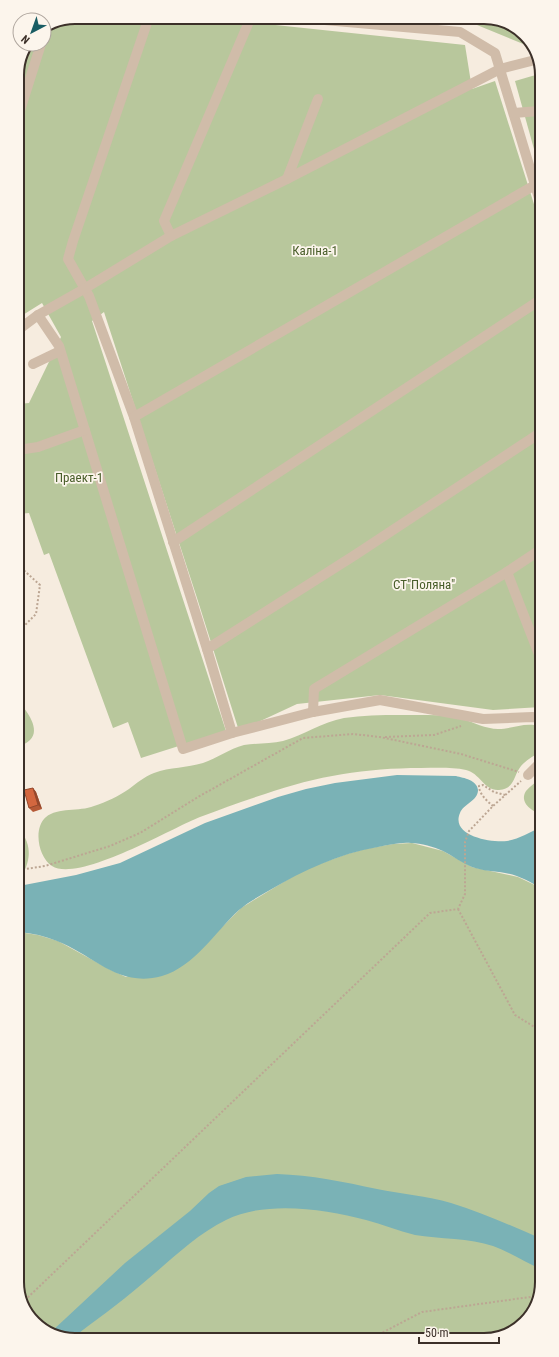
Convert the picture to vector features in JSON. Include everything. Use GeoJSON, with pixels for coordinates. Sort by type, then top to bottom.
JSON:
{"type":"FeatureCollection","features":[{"type":"Feature","properties":{"kind":"street"},"geometry":{"type":"LineString","coordinates":[[147,24],[73,240],[68,259],[89,296],[134,417],[232,733]]}},
{"type":"Feature","properties":{"kind":"street"},"geometry":{"type":"LineString","coordinates":[[171,236],[164,221],[248,24]]}},
{"type":"Feature","properties":{"kind":"street"},"geometry":{"type":"LineString","coordinates":[[134,417],[535,185],[495,53],[460,32],[370,24]]}},
{"type":"Feature","properties":{"kind":"street"},"geometry":{"type":"LineString","coordinates":[[24,98],[38,52]]}},
{"type":"Feature","properties":{"kind":"street"},"geometry":{"type":"LineString","coordinates":[[24,326],[38,315],[171,236],[287,179],[500,69],[533,61]]}},
{"type":"Feature","properties":{"kind":"street"},"geometry":{"type":"LineString","coordinates":[[287,179],[318,99]]}},
{"type":"Feature","properties":{"kind":"street"},"geometry":{"type":"LineString","coordinates":[[514,113],[535,111]]}},
{"type":"Feature","properties":{"kind":"street"},"geometry":{"type":"LineString","coordinates":[[173,542],[535,303]]}},
{"type":"Feature","properties":{"kind":"street"},"geometry":{"type":"LineString","coordinates":[[38,315],[59,346],[183,749],[232,733],[313,712],[380,700],[483,719],[535,717]]}},
{"type":"Feature","properties":{"kind":"street"},"geometry":{"type":"LineString","coordinates":[[33,364],[60,351]]}},
{"type":"Feature","properties":{"kind":"street"},"geometry":{"type":"LineString","coordinates":[[24,449],[38,447],[85,430]]}},
{"type":"Feature","properties":{"kind":"street"},"geometry":{"type":"LineString","coordinates":[[207,649],[355,555],[535,436]]}},
{"type":"Feature","properties":{"kind":"street"},"geometry":{"type":"LineString","coordinates":[[313,712],[314,689],[507,572],[535,553]]}},
{"type":"Feature","properties":{"kind":"street"},"geometry":{"type":"LineString","coordinates":[[507,572],[535,643]]}},
{"type":"Feature","properties":{"kind":"street"},"geometry":{"type":"LineString","coordinates":[[528,775],[535,768]]}},
{"type":"Feature","properties":{"kind":"path"},"geometry":{"type":"LineString","coordinates":[[24,570],[40,585],[36,614],[24,626]]}},
{"type":"Feature","properties":{"kind":"path"},"geometry":{"type":"LineString","coordinates":[[380,737],[434,735],[462,726]]}},
{"type":"Feature","properties":{"kind":"path"},"geometry":{"type":"LineString","coordinates":[[24,869],[45,866],[110,846],[140,833],[198,797],[303,738],[353,734],[380,737],[462,754],[528,775]]}},
{"type":"Feature","properties":{"kind":"path"},"geometry":{"type":"LineString","coordinates":[[458,909],[465,894],[465,842],[473,826],[528,775]]}},
{"type":"Feature","properties":{"kind":"path"},"geometry":{"type":"LineString","coordinates":[[493,806],[481,793],[479,786],[483,785],[494,792],[505,795]]}},
{"type":"Feature","properties":{"kind":"path"},"geometry":{"type":"LineString","coordinates":[[458,909],[515,1015],[535,1028]]}},
{"type":"Feature","properties":{"kind":"path"},"geometry":{"type":"LineString","coordinates":[[27,1298],[430,913],[458,909]]}},
{"type":"Feature","properties":{"kind":"path"},"geometry":{"type":"LineString","coordinates":[[382,1333],[422,1312],[532,1297]]}},
{"type":"Feature","properties":{"kind":"green space","name":"Каліна-1"},"geometry":{"type":"Polygon","coordinates":[[[266,24],[465,45],[472,89],[495,81],[535,207],[535,707],[493,710],[380,695],[297,704],[239,731],[104,312],[92,321],[226,731],[141,758],[128,722],[113,728],[49,553],[44,555],[29,513],[24,513],[24,403],[29,403],[61,337],[42,303],[24,314],[24,72],[29,52],[52,52],[52,30],[65,25],[266,24]]]}},
{"type":"Feature","properties":{"kind":"green space"},"geometry":{"type":"Polygon","coordinates":[[[466,24],[487,24],[503,28],[515,35],[524,44],[477,25],[466,24]]]}},
{"type":"Feature","properties":{"kind":"green space"},"geometry":{"type":"Polygon","coordinates":[[[535,75],[535,153],[515,81],[535,75]]]}},
{"type":"Feature","properties":{"kind":"green space"},"geometry":{"type":"Polygon","coordinates":[[[24,708],[32,720],[34,731],[33,736],[25,744],[24,708]]]}},
{"type":"Feature","properties":{"kind":"green space"},"geometry":{"type":"Polygon","coordinates":[[[375,715],[445,716],[466,720],[493,729],[535,725],[535,755],[523,764],[518,770],[511,785],[504,789],[494,790],[489,788],[471,772],[461,769],[401,768],[361,771],[304,782],[249,799],[200,817],[148,842],[103,861],[82,867],[65,869],[52,866],[43,856],[38,835],[39,828],[46,817],[51,814],[88,808],[103,803],[121,794],[154,773],[203,763],[244,745],[283,741],[328,722],[344,718],[375,715]]]}},
{"type":"Feature","properties":{"kind":"green space"},"geometry":{"type":"Polygon","coordinates":[[[535,783],[535,812],[527,806],[524,799],[526,791],[535,783]]]}},
{"type":"Feature","properties":{"kind":"green space"},"geometry":{"type":"Polygon","coordinates":[[[24,835],[27,841],[29,854],[24,872],[24,835]]]}},
{"type":"Feature","properties":{"kind":"green space"},"geometry":{"type":"Polygon","coordinates":[[[412,843],[443,851],[472,867],[518,877],[535,885],[535,1282],[530,1305],[515,1322],[491,1333],[72,1333],[56,1329],[44,1322],[29,1305],[24,1289],[24,933],[58,941],[126,977],[210,939],[241,908],[311,867],[347,854],[393,844],[412,843]]]}},
{"type":"Feature","properties":{"kind":"water"},"geometry":{"type":"Polygon","coordinates":[[[397,775],[456,776],[473,782],[478,790],[477,794],[476,797],[464,807],[460,813],[459,821],[461,827],[474,836],[492,841],[511,840],[535,830],[535,885],[515,875],[472,867],[443,851],[423,844],[399,843],[363,850],[335,858],[309,869],[254,899],[230,918],[204,948],[184,965],[162,976],[146,979],[132,978],[119,974],[107,969],[71,947],[48,938],[24,932],[24,885],[76,875],[120,863],[205,823],[278,797],[335,783],[397,775]]]}},
{"type":"Feature","properties":{"kind":"water"},"geometry":{"type":"Polygon","coordinates":[[[277,1174],[327,1179],[451,1203],[535,1236],[535,1266],[499,1248],[484,1243],[415,1235],[350,1216],[314,1210],[277,1208],[259,1210],[226,1220],[204,1233],[182,1249],[124,1299],[79,1333],[72,1333],[55,1328],[125,1263],[190,1211],[209,1193],[219,1186],[246,1177],[277,1174]]]}},
{"type":"Feature","properties":{"kind":"building"},"geometry":{"type":"Polygon","coordinates":[[[33,788],[38,805],[29,808],[24,790],[33,788]]]}},
{"type":"Feature","properties":{"kind":"park label","name":"Праект-1"},"geometry":{"type":"Point","coordinates":[79,477]}},
{"type":"Feature","properties":{"kind":"park label","name":"СТ\"Поляна\""},"geometry":{"type":"Point","coordinates":[424,584]}}]}
